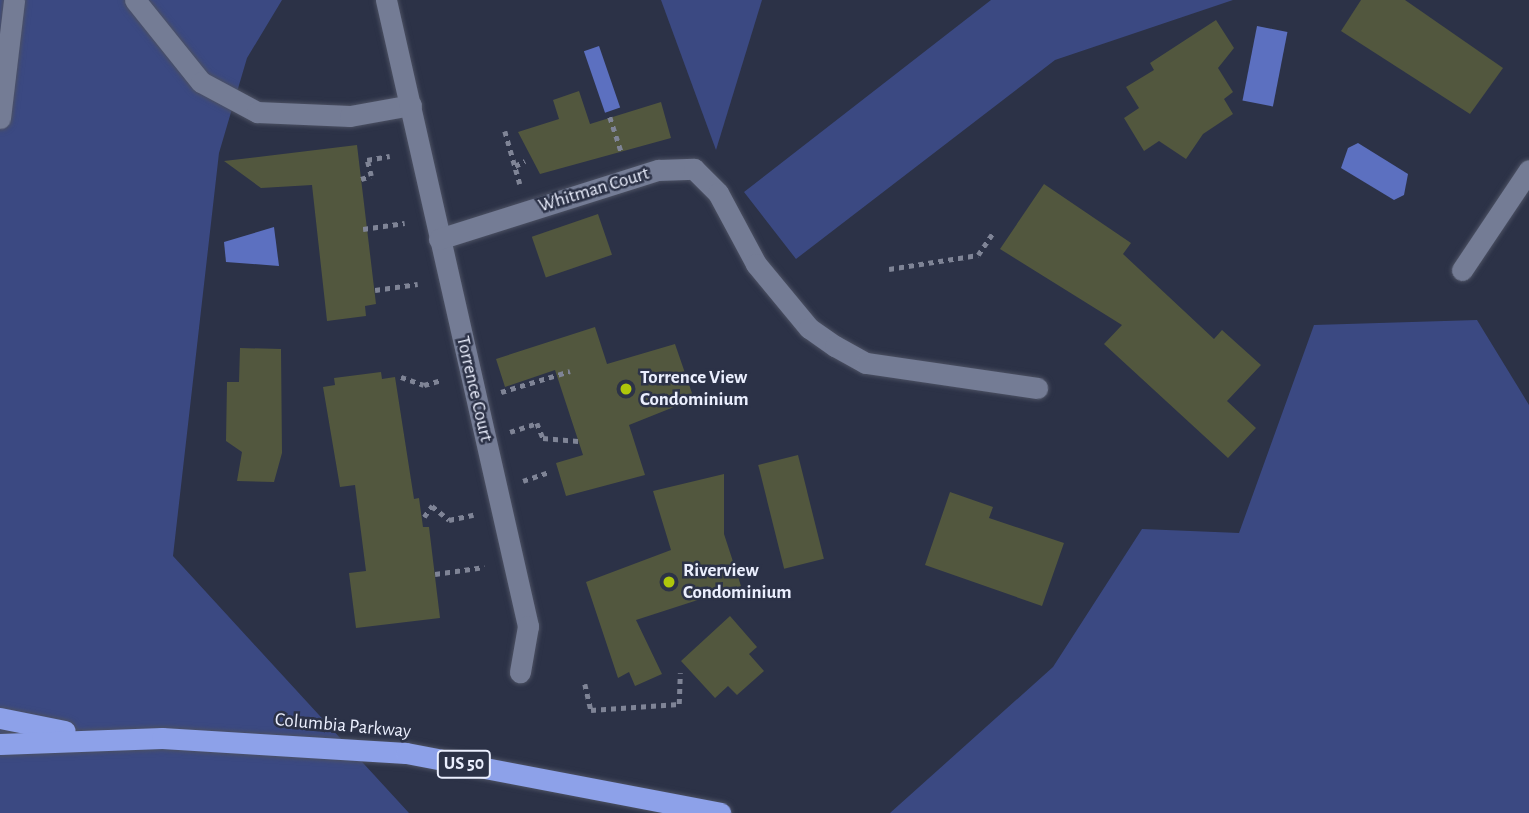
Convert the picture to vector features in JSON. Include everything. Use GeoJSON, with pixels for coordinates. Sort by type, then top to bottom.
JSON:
{"type":"FeatureCollection","features":[{"type":"Feature","properties":{"kind":"highway"},"geometry":{"type":"LineString","coordinates":[[0,718],[119,738]]}},
{"type":"Feature","properties":{"kind":"highway","name":"Columbia Parkway"},"geometry":{"type":"LineString","coordinates":[[0,744],[119,738],[406,753],[720,813]]}},
{"type":"Feature","properties":{"kind":"street"},"geometry":{"type":"LineString","coordinates":[[0,118],[15,0]]}},
{"type":"Feature","properties":{"kind":"street"},"geometry":{"type":"LineString","coordinates":[[135,0],[201,82],[257,112],[350,116],[411,105]]}},
{"type":"Feature","properties":{"kind":"street","name":"Torrence Court"},"geometry":{"type":"LineString","coordinates":[[386,0],[528,626],[520,672]]}},
{"type":"Feature","properties":{"kind":"street","name":"Whitman Court"},"geometry":{"type":"LineString","coordinates":[[439,239],[632,178],[694,169],[708,179],[756,264],[809,328],[866,363],[1037,388]]}},
{"type":"Feature","properties":{"kind":"street"},"geometry":{"type":"LineString","coordinates":[[1462,270],[1529,170]]}},
{"type":"Feature","properties":{"kind":"path"},"geometry":{"type":"LineString","coordinates":[[610,117],[632,178]]}},
{"type":"Feature","properties":{"kind":"path"},"geometry":{"type":"LineString","coordinates":[[505,131],[529,211]]}},
{"type":"Feature","properties":{"kind":"path"},"geometry":{"type":"LineString","coordinates":[[361,179],[371,176],[367,160],[390,156]]}},
{"type":"Feature","properties":{"kind":"path"},"geometry":{"type":"LineString","coordinates":[[515,166],[525,162]]}},
{"type":"Feature","properties":{"kind":"path"},"geometry":{"type":"LineString","coordinates":[[363,229],[405,223]]}},
{"type":"Feature","properties":{"kind":"path"},"geometry":{"type":"LineString","coordinates":[[888,269],[978,254],[992,234]]}},
{"type":"Feature","properties":{"kind":"path"},"geometry":{"type":"LineString","coordinates":[[375,290],[418,284]]}},
{"type":"Feature","properties":{"kind":"path"},"geometry":{"type":"LineString","coordinates":[[500,392],[570,371]]}},
{"type":"Feature","properties":{"kind":"path"},"geometry":{"type":"LineString","coordinates":[[401,377],[424,385],[442,380]]}},
{"type":"Feature","properties":{"kind":"path"},"geometry":{"type":"LineString","coordinates":[[510,432],[537,423],[543,438],[581,441]]}},
{"type":"Feature","properties":{"kind":"path"},"geometry":{"type":"LineString","coordinates":[[522,482],[549,472]]}},
{"type":"Feature","properties":{"kind":"path"},"geometry":{"type":"LineString","coordinates":[[424,517],[432,506],[449,520],[473,515]]}},
{"type":"Feature","properties":{"kind":"path"},"geometry":{"type":"LineString","coordinates":[[435,574],[485,567]]}},
{"type":"Feature","properties":{"kind":"path"},"geometry":{"type":"LineString","coordinates":[[585,684],[591,710],[679,704],[680,673]]}},
{"type":"Feature","properties":{"kind":"shaded area"},"geometry":{"type":"Polygon","coordinates":[[[0,0],[282,0],[247,58],[219,153],[173,556],[409,813],[0,813],[0,0]]]}},
{"type":"Feature","properties":{"kind":"shaded area"},"geometry":{"type":"Polygon","coordinates":[[[661,0],[762,0],[716,150],[661,0]]]}},
{"type":"Feature","properties":{"kind":"shaded area"},"geometry":{"type":"Polygon","coordinates":[[[991,0],[1233,0],[1055,60],[796,259],[744,192],[991,0]]]}},
{"type":"Feature","properties":{"kind":"shaded area"},"geometry":{"type":"Polygon","coordinates":[[[1257,26],[1287,32],[1273,107],[1242,101],[1257,26]]]}},
{"type":"Feature","properties":{"kind":"shaded area"},"geometry":{"type":"Polygon","coordinates":[[[599,46],[620,107],[605,113],[584,51],[599,46]]]}},
{"type":"Feature","properties":{"kind":"shaded area"},"geometry":{"type":"Polygon","coordinates":[[[1358,143],[1408,174],[1404,195],[1394,200],[1341,168],[1348,148],[1358,143]]]}},
{"type":"Feature","properties":{"kind":"shaded area"},"geometry":{"type":"Polygon","coordinates":[[[274,227],[279,266],[226,262],[224,242],[274,227]]]}},
{"type":"Feature","properties":{"kind":"shaded area"},"geometry":{"type":"Polygon","coordinates":[[[1477,320],[1529,405],[1529,813],[890,813],[1053,667],[1142,529],[1239,533],[1314,325],[1477,320]]]}},
{"type":"Feature","properties":{"kind":"building"},"geometry":{"type":"Polygon","coordinates":[[[1361,0],[1405,0],[1503,68],[1470,114],[1341,31],[1361,0]]]}},
{"type":"Feature","properties":{"kind":"building"},"geometry":{"type":"Polygon","coordinates":[[[1216,20],[1234,48],[1218,68],[1233,92],[1224,99],[1233,114],[1203,134],[1186,159],[1159,141],[1144,151],[1124,118],[1139,108],[1126,87],[1154,70],[1150,63],[1216,20]]]}},
{"type":"Feature","properties":{"kind":"building"},"geometry":{"type":"Polygon","coordinates":[[[579,91],[590,124],[661,102],[671,138],[540,174],[518,132],[559,119],[553,100],[579,91]]]}},
{"type":"Feature","properties":{"kind":"building"},"geometry":{"type":"Polygon","coordinates":[[[357,145],[376,304],[365,306],[366,316],[327,321],[312,185],[261,188],[224,161],[357,145]]]}},
{"type":"Feature","properties":{"kind":"building"},"geometry":{"type":"Polygon","coordinates":[[[1044,184],[1131,243],[1123,254],[1214,339],[1222,330],[1261,365],[1227,401],[1256,428],[1228,458],[1104,344],[1122,325],[1000,249],[1044,184]]]}},
{"type":"Feature","properties":{"kind":"building"},"geometry":{"type":"Polygon","coordinates":[[[598,214],[612,255],[546,277],[532,237],[598,214]]]}},
{"type":"Feature","properties":{"kind":"building"},"geometry":{"type":"Polygon","coordinates":[[[595,327],[607,364],[675,344],[694,399],[629,425],[645,475],[566,496],[556,463],[583,455],[555,370],[505,387],[496,359],[595,327]]]}},
{"type":"Feature","properties":{"kind":"building"},"geometry":{"type":"Polygon","coordinates":[[[240,348],[281,349],[282,453],[274,482],[237,481],[242,452],[226,441],[227,382],[239,382],[240,348]]]}},
{"type":"Feature","properties":{"kind":"building"},"geometry":{"type":"Polygon","coordinates":[[[381,372],[382,379],[395,377],[414,499],[419,498],[423,527],[429,527],[440,618],[356,628],[349,573],[366,571],[355,485],[340,487],[323,387],[335,385],[334,378],[381,372]]]}},
{"type":"Feature","properties":{"kind":"building"},"geometry":{"type":"Polygon","coordinates":[[[798,455],[824,559],[784,569],[758,465],[798,455]]]}},
{"type":"Feature","properties":{"kind":"building"},"geometry":{"type":"Polygon","coordinates":[[[724,474],[724,534],[741,586],[636,620],[662,674],[635,686],[629,672],[618,678],[586,582],[671,550],[653,491],[724,474]]]}},
{"type":"Feature","properties":{"kind":"building"},"geometry":{"type":"Polygon","coordinates":[[[950,492],[993,507],[989,518],[1064,543],[1042,606],[925,565],[950,492]]]}},
{"type":"Feature","properties":{"kind":"building"},"geometry":{"type":"Polygon","coordinates":[[[730,616],[757,647],[749,654],[764,671],[737,695],[728,686],[715,698],[681,661],[730,616]]]}},
{"type":"Feature","properties":{"kind":"place","name":"Torrence View Condominium"},"geometry":{"type":"Point","coordinates":[626,389]}},
{"type":"Feature","properties":{"kind":"place","name":"Riverview Condominium"},"geometry":{"type":"Point","coordinates":[669,582]}}]}
